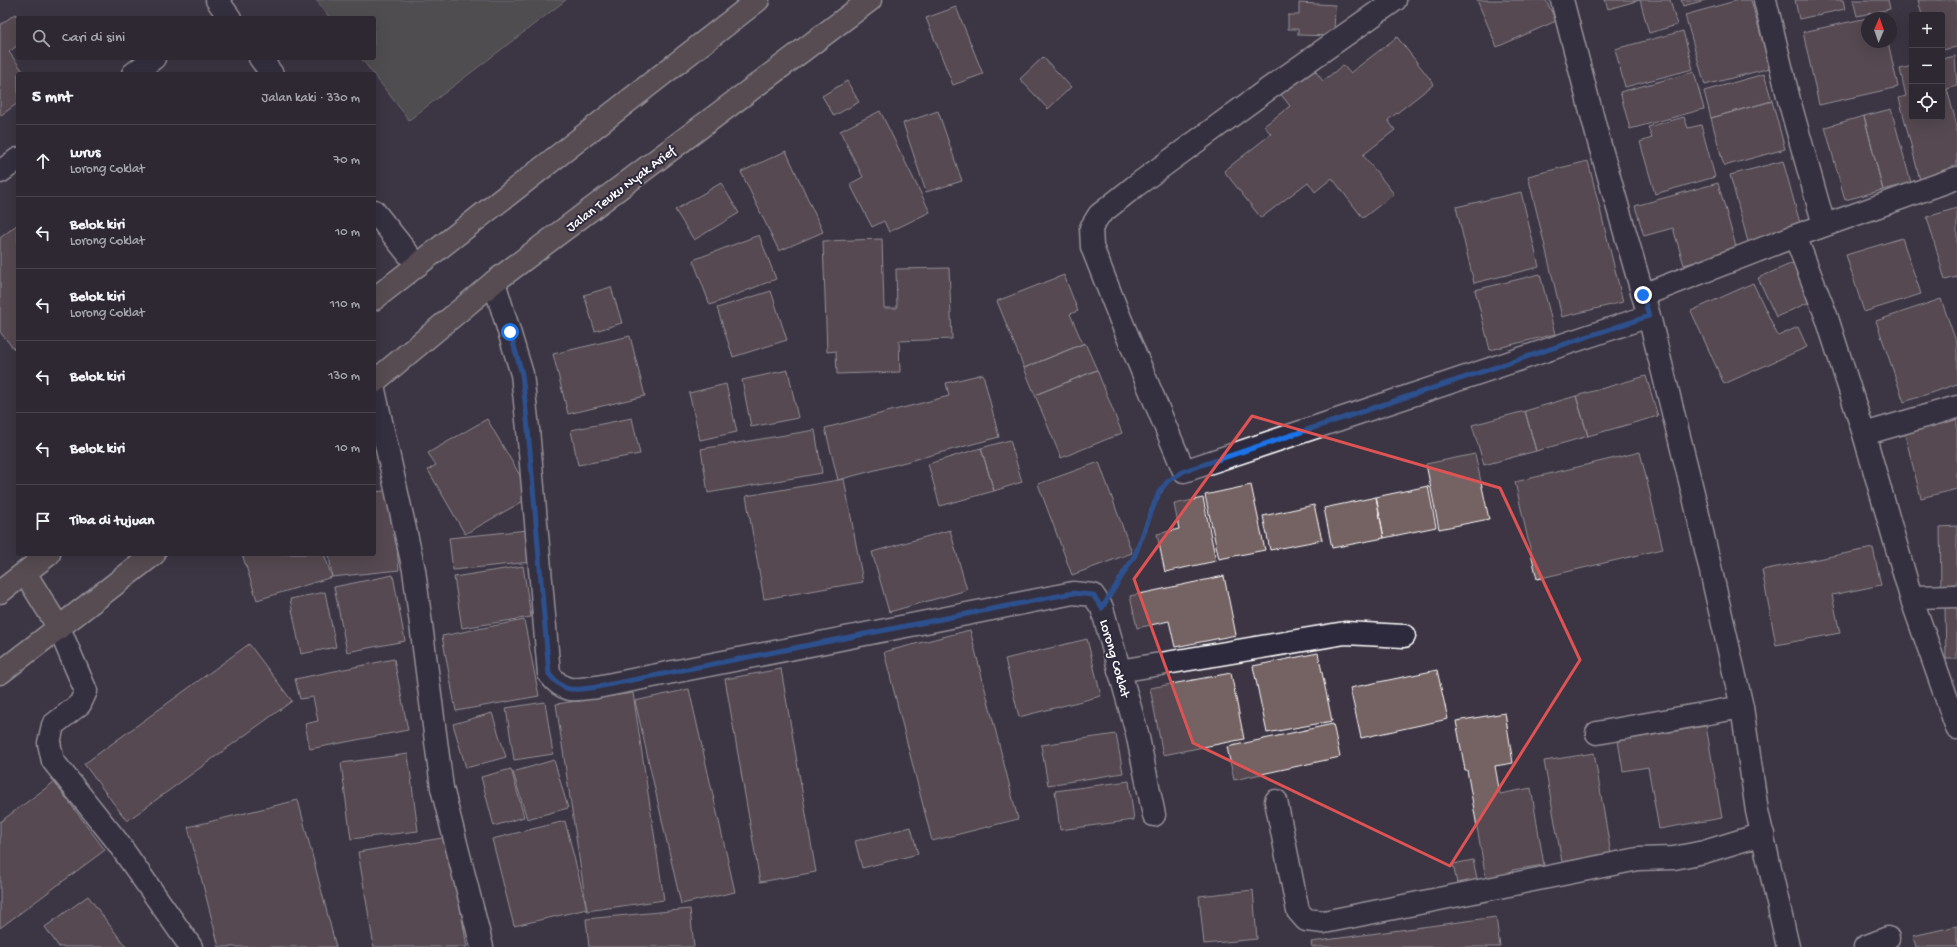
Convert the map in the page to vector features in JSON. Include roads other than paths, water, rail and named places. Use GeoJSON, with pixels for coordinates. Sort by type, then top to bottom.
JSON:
{"type":"FeatureCollection","features":[{"type":"Feature","properties":{"kind":"highway"},"geometry":{"type":"LineString","coordinates":[[376,297],[758,0]]}},
{"type":"Feature","properties":{"kind":"highway","name":"Jalan Teuku Nyak Arief"},"geometry":{"type":"LineString","coordinates":[[376,380],[494,282],[870,0]]}},
{"type":"Feature","properties":{"kind":"highway"},"geometry":{"type":"LineString","coordinates":[[0,592],[47,556]]}},
{"type":"Feature","properties":{"kind":"highway"},"geometry":{"type":"LineString","coordinates":[[0,673],[151,556]]}},
{"type":"Feature","properties":{"kind":"highway"},"geometry":{"type":"LineString","coordinates":[[26,573],[59,628]]}},
{"type":"Feature","properties":{"kind":"street"},"geometry":{"type":"LineString","coordinates":[[1395,0],[1264,92],[1140,182],[1099,215],[1091,228],[1092,247],[1184,471],[1649,316]]}},
{"type":"Feature","properties":{"kind":"street"},"geometry":{"type":"LineString","coordinates":[[1562,0],[1597,134],[1649,316],[1694,497],[1742,707],[1757,810],[1788,947]]}},
{"type":"Feature","properties":{"kind":"street"},"geometry":{"type":"LineString","coordinates":[[1765,0],[1789,100],[1824,225]]}},
{"type":"Feature","properties":{"kind":"street"},"geometry":{"type":"LineString","coordinates":[[136,72],[151,60]]}},
{"type":"Feature","properties":{"kind":"street"},"geometry":{"type":"LineString","coordinates":[[262,60],[270,72]]}},
{"type":"Feature","properties":{"kind":"street"},"geometry":{"type":"LineString","coordinates":[[0,172],[16,160]]}},
{"type":"Feature","properties":{"kind":"street"},"geometry":{"type":"LineString","coordinates":[[1643,295],[1824,225],[1957,178]]}},
{"type":"Feature","properties":{"kind":"street"},"geometry":{"type":"LineString","coordinates":[[376,214],[417,265]]}},
{"type":"Feature","properties":{"kind":"street"},"geometry":{"type":"LineString","coordinates":[[1795,236],[1827,318],[1864,434],[1911,597],[1957,728]]}},
{"type":"Feature","properties":{"kind":"street","name":"Lorong Coklat"},"geometry":{"type":"LineString","coordinates":[[494,282],[522,374],[549,674],[557,684],[572,690],[597,687],[1073,593],[1093,595],[1102,608],[1137,733],[1154,815]]}},
{"type":"Feature","properties":{"kind":"street"},"geometry":{"type":"LineString","coordinates":[[376,399],[414,570],[442,788],[482,947]]}},
{"type":"Feature","properties":{"kind":"street"},"geometry":{"type":"LineString","coordinates":[[1864,434],[1957,407]]}},
{"type":"Feature","properties":{"kind":"street"},"geometry":{"type":"LineString","coordinates":[[1911,597],[1957,596]]}},
{"type":"Feature","properties":{"kind":"street"},"geometry":{"type":"LineString","coordinates":[[59,628],[86,691],[80,704],[54,725],[49,743],[53,761],[116,840],[191,947]]}},
{"type":"Feature","properties":{"kind":"street"},"geometry":{"type":"LineString","coordinates":[[1119,671],[1346,633],[1404,636]]}},
{"type":"Feature","properties":{"kind":"street"},"geometry":{"type":"LineString","coordinates":[[1597,733],[1742,707]]}},
{"type":"Feature","properties":{"kind":"street"},"geometry":{"type":"LineString","coordinates":[[1276,801],[1298,911],[1306,920],[1324,922],[1638,859],[1674,858],[1704,852],[1763,834]]}},
{"type":"Feature","properties":{"kind":"street"},"geometry":{"type":"LineString","coordinates":[[1865,947],[1888,938]]}}]}
